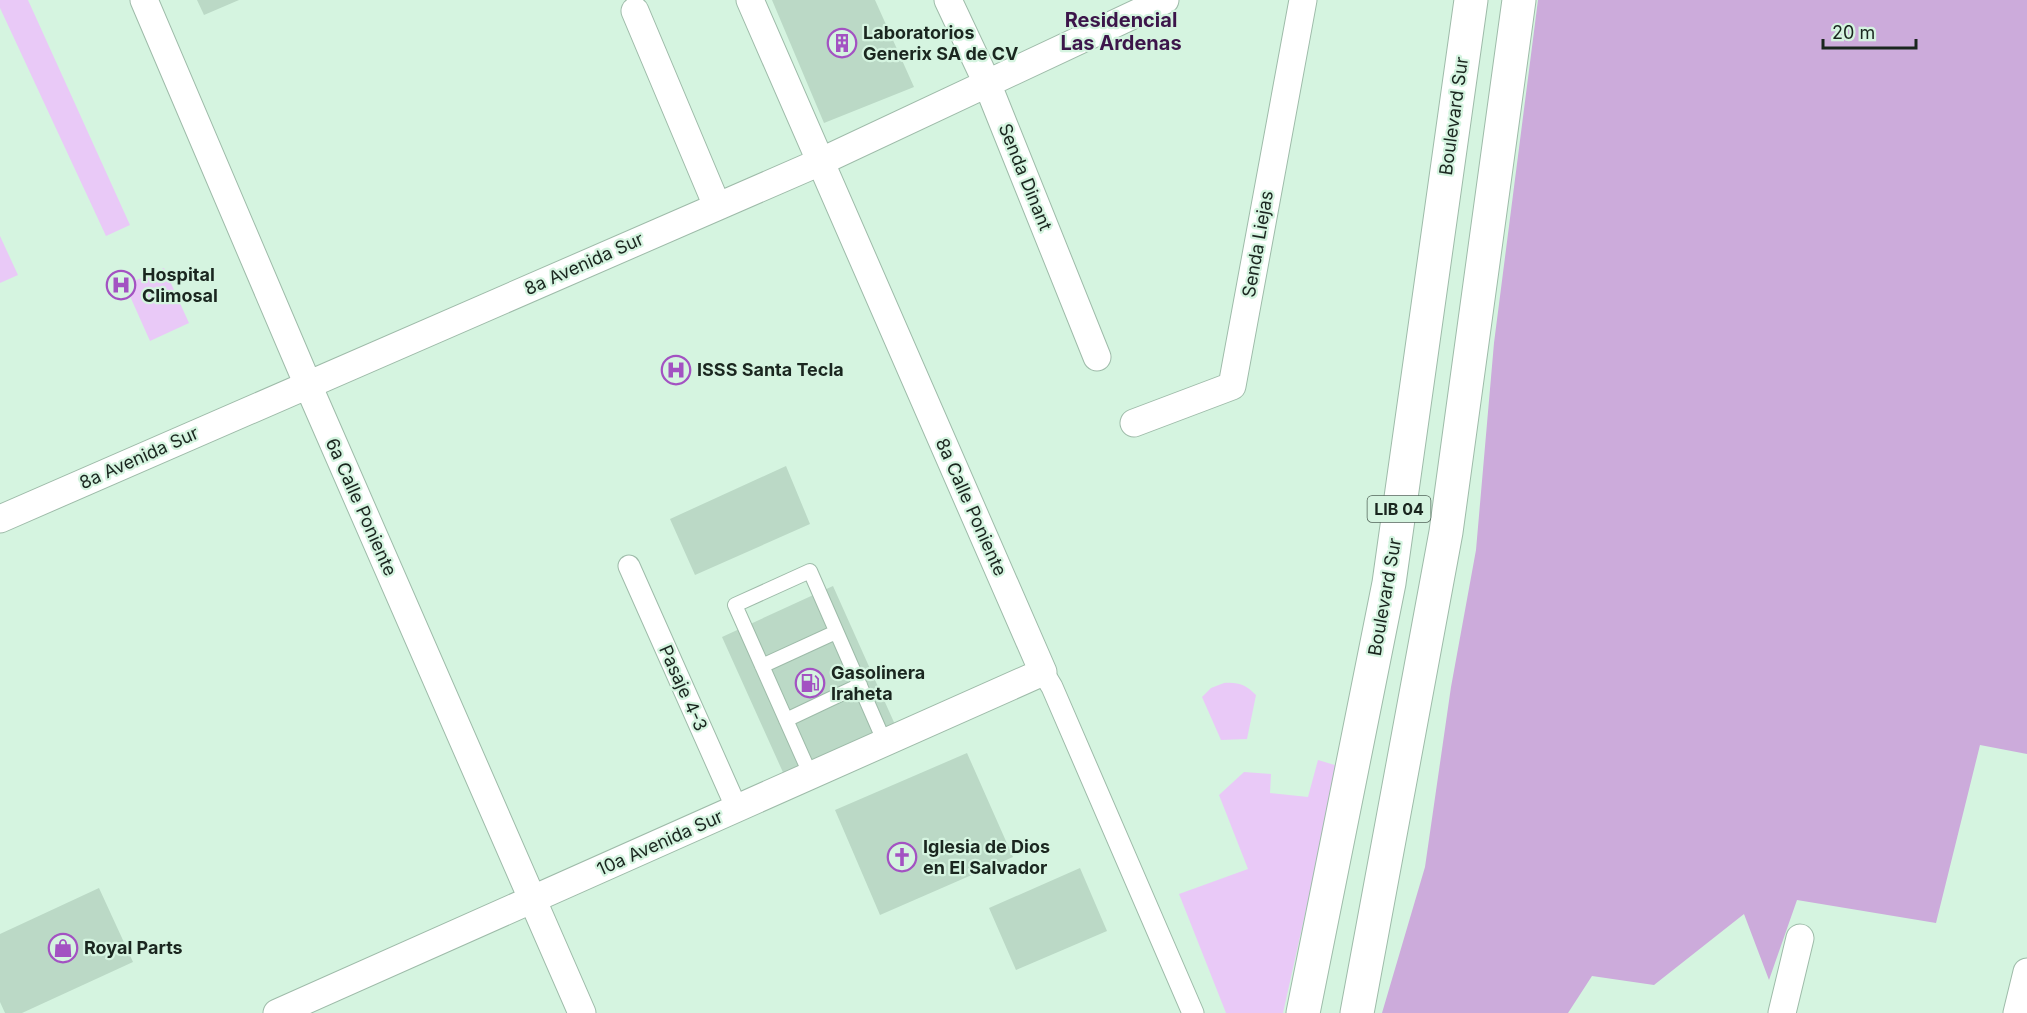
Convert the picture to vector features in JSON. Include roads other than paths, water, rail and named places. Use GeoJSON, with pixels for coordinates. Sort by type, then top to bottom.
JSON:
{"type":"FeatureCollection","features":[{"type":"Feature","properties":{"kind":"highway","name":"Boulevard Sur"},"geometry":{"type":"LineString","coordinates":[[1303,1013],[1389,583],[1471,0]]}},
{"type":"Feature","properties":{"kind":"highway","name":"LIB 04"},"geometry":{"type":"LineString","coordinates":[[1357,1013],[1446,532],[1519,0]]}},
{"type":"Feature","properties":{"kind":"street","name":"6a Calle Poniente"},"geometry":{"type":"LineString","coordinates":[[144,0],[308,385],[582,1013]]}},
{"type":"Feature","properties":{"kind":"street","name":"8a Calle Poniente"},"geometry":{"type":"LineString","coordinates":[[750,0],[1193,1013]]}},
{"type":"Feature","properties":{"kind":"street","name":"Senda Dinant"},"geometry":{"type":"LineString","coordinates":[[948,0],[987,83],[1097,357]]}},
{"type":"Feature","properties":{"kind":"street","name":"8a Avenida Sur"},"geometry":{"type":"LineString","coordinates":[[0,519],[820,162],[987,83],[1118,11],[1165,0]]}},
{"type":"Feature","properties":{"kind":"street","name":"Senda Liejas"},"geometry":{"type":"LineString","coordinates":[[1134,423],[1232,386],[1303,0]]}},
{"type":"Feature","properties":{"kind":"street"},"geometry":{"type":"LineString","coordinates":[[635,11],[717,206]]}},
{"type":"Feature","properties":{"kind":"street","name":"Pasaje 4-3"},"geometry":{"type":"LineString","coordinates":[[629,566],[737,810]]}},
{"type":"Feature","properties":{"kind":"street","name":"10a Avenida Sur"},"geometry":{"type":"LineString","coordinates":[[277,1013],[1043,672]]}},
{"type":"Feature","properties":{"kind":"street"},"geometry":{"type":"LineString","coordinates":[[1782,1013],[1800,938]]}},
{"type":"Feature","properties":{"kind":"street"},"geometry":{"type":"LineString","coordinates":[[2017,1013],[2027,972]]}},
{"type":"Feature","properties":{"kind":"lane"},"geometry":{"type":"LineString","coordinates":[[812,776],[735,604],[810,571],[885,743]]}},
{"type":"Feature","properties":{"kind":"lane"},"geometry":{"type":"LineString","coordinates":[[762,666],[836,632]]}},
{"type":"Feature","properties":{"kind":"lane"},"geometry":{"type":"LineString","coordinates":[[786,720],[860,685]]}},
{"type":"Feature","properties":{"kind":"place","name":"Laboratorios Generix SA de CV"},"geometry":{"type":"Point","coordinates":[842,43]}},
{"type":"Feature","properties":{"kind":"place","name":"Hospital Climosal"},"geometry":{"type":"Point","coordinates":[121,285]}},
{"type":"Feature","properties":{"kind":"place","name":"ISSS Santa Tecla"},"geometry":{"type":"Point","coordinates":[676,370]}},
{"type":"Feature","properties":{"kind":"place","name":"Gasolinera Iraheta"},"geometry":{"type":"Point","coordinates":[810,683]}},
{"type":"Feature","properties":{"kind":"place","name":"Iglesia de Dios en El Salvador"},"geometry":{"type":"Point","coordinates":[902,857]}},
{"type":"Feature","properties":{"kind":"place","name":"Royal Parts"},"geometry":{"type":"Point","coordinates":[63,948]}},
{"type":"Feature","properties":{"kind":"district","name":"Residencial Las Ardenas"},"geometry":{"type":"Point","coordinates":[1121,32]}}]}
